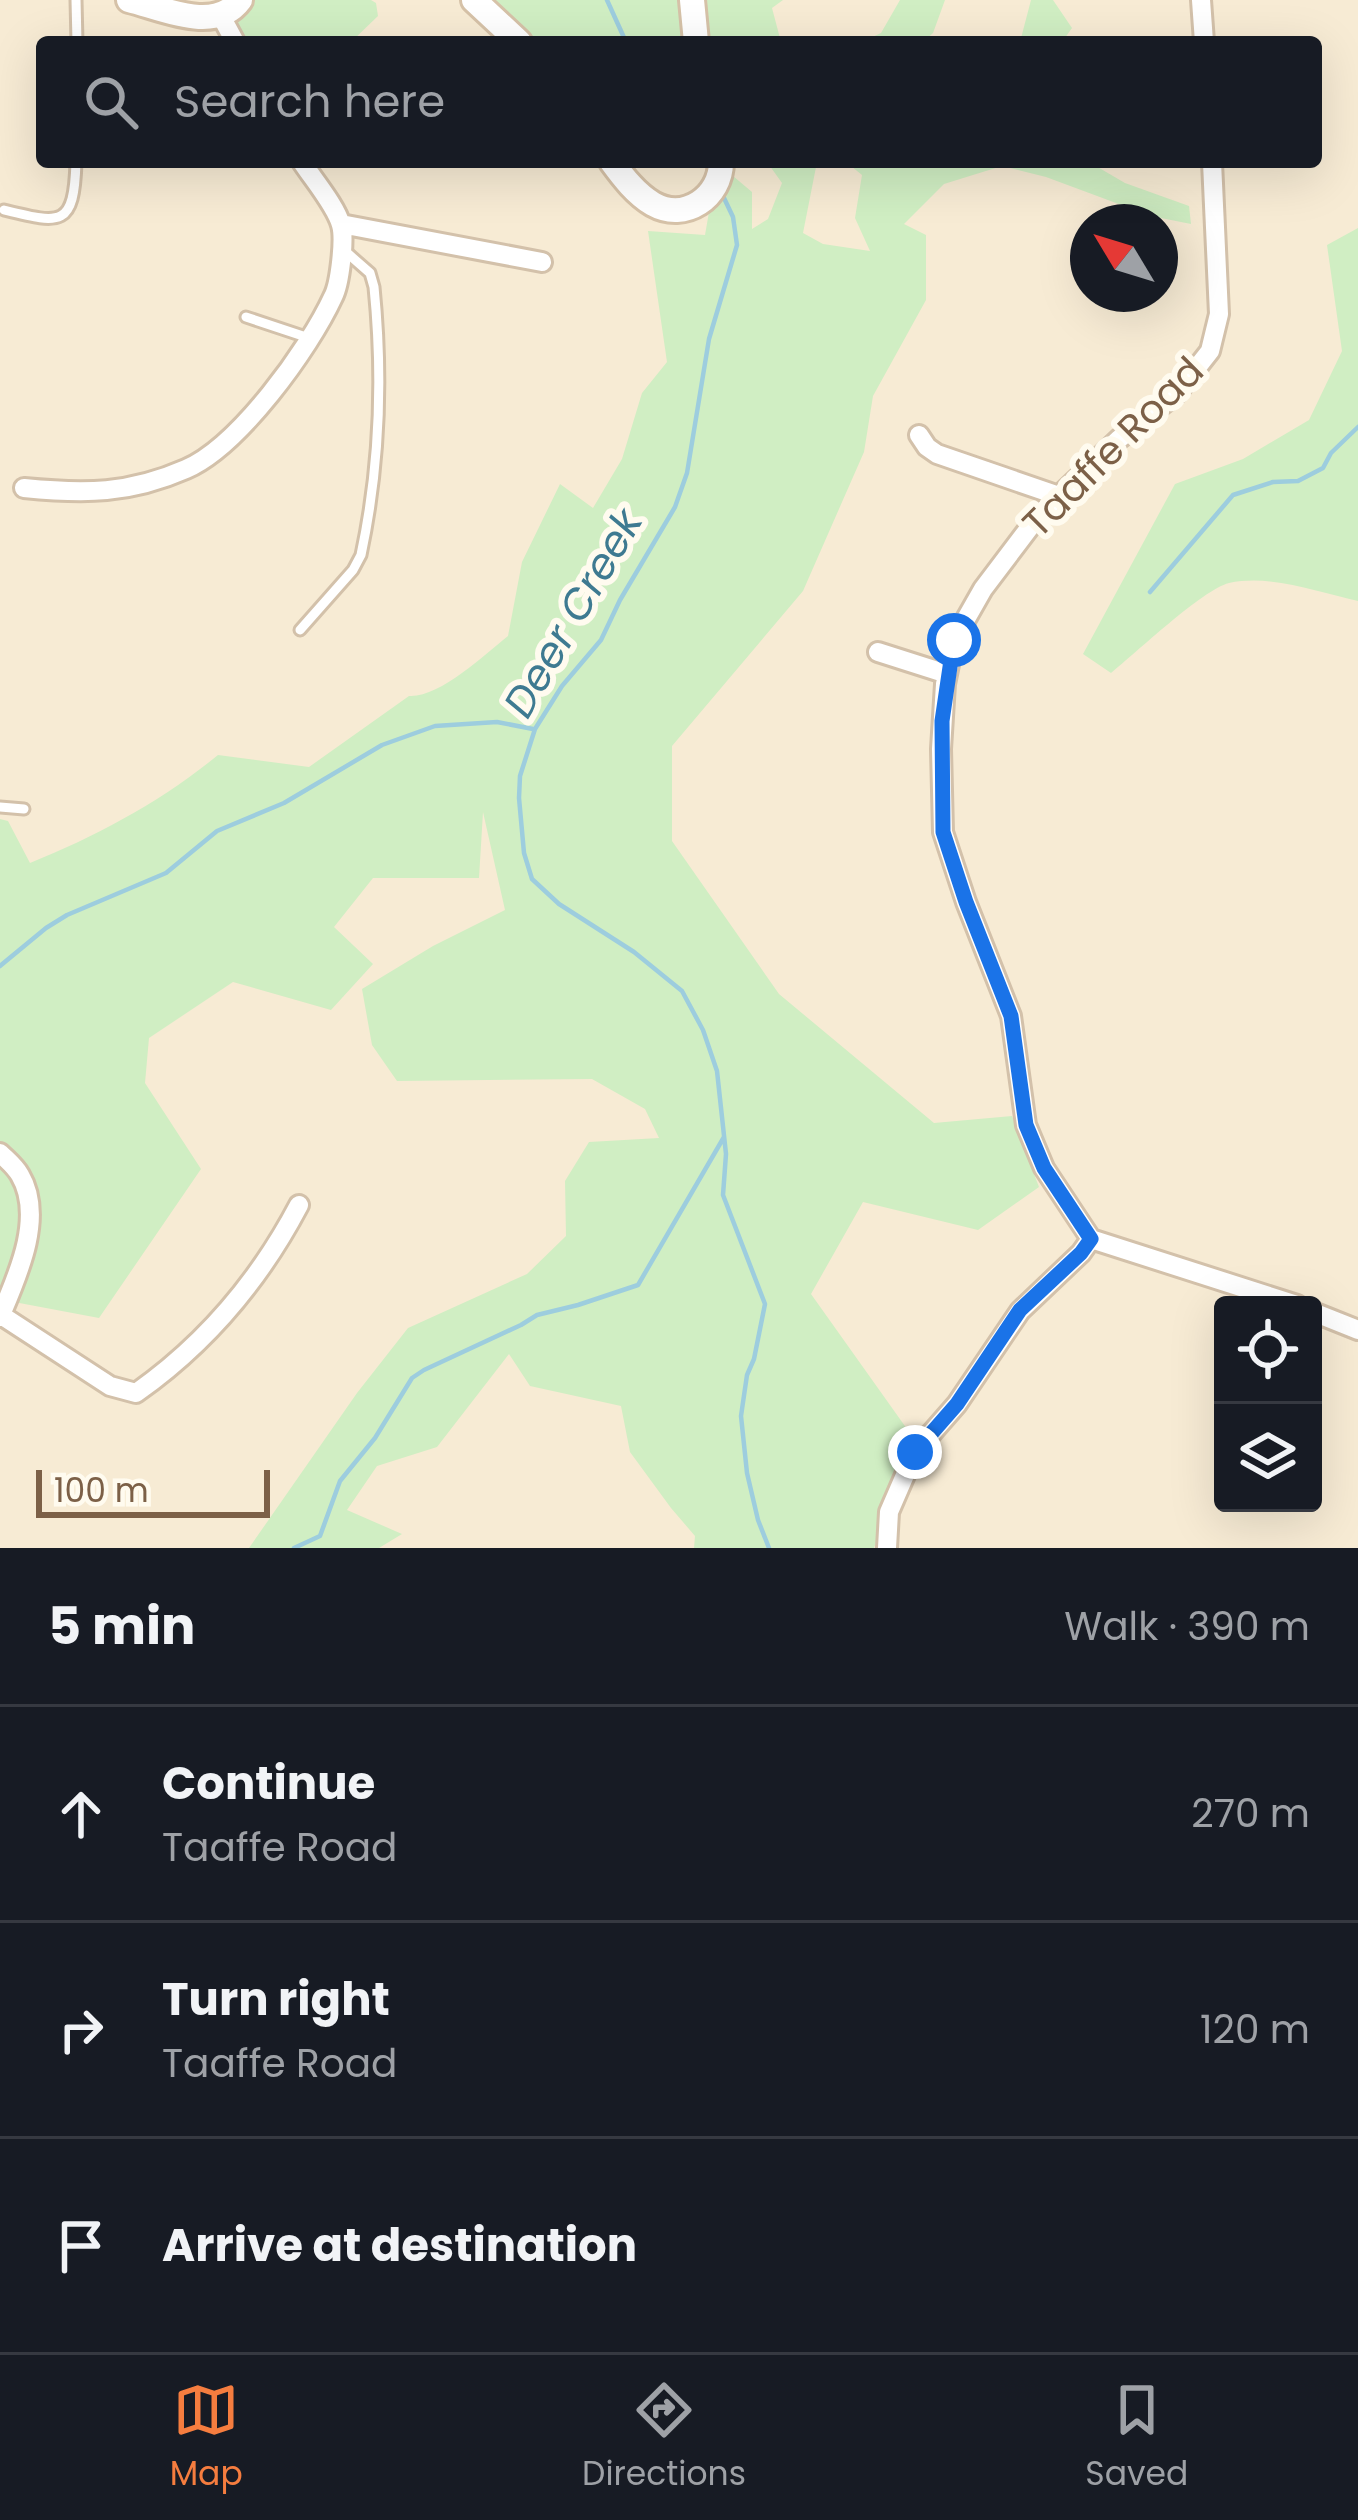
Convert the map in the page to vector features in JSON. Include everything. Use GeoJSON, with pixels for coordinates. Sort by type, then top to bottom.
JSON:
{"type":"FeatureCollection","features":[{"type":"Feature","properties":{"kind":"street"},"geometry":{"type":"LineString","coordinates":[[129,0],[193,8],[203,18],[230,8]]}},
{"type":"Feature","properties":{"kind":"street"},"geometry":{"type":"LineString","coordinates":[[474,0],[513,36]]}},
{"type":"Feature","properties":{"kind":"street"},"geometry":{"type":"LineString","coordinates":[[692,0],[695,36]]}},
{"type":"Feature","properties":{"kind":"street"},"geometry":{"type":"LineString","coordinates":[[1201,0],[1204,36]]}},
{"type":"Feature","properties":{"kind":"street"},"geometry":{"type":"LineString","coordinates":[[24,488],[78,494],[124,489],[190,468],[233,435],[266,400],[336,292],[341,224],[306,168]]}},
{"type":"Feature","properties":{"kind":"street"},"geometry":{"type":"LineString","coordinates":[[617,168],[652,203],[676,210],[711,194],[721,168]]}},
{"type":"Feature","properties":{"kind":"street","name":"Taaffe Road"},"geometry":{"type":"LineString","coordinates":[[1091,1239],[1044,1168],[1026,1125],[1011,1016],[943,832],[942,721],[947,674],[954,640],[982,589],[1039,515],[1119,439],[1177,393],[1210,351],[1220,314],[1212,168]]}},
{"type":"Feature","properties":{"kind":"street"},"geometry":{"type":"LineString","coordinates":[[341,224],[542,262]]}},
{"type":"Feature","properties":{"kind":"street"},"geometry":{"type":"LineString","coordinates":[[919,435],[938,454],[1059,496]]}},
{"type":"Feature","properties":{"kind":"street"},"geometry":{"type":"LineString","coordinates":[[878,652],[947,674]]}},
{"type":"Feature","properties":{"kind":"street"},"geometry":{"type":"LineString","coordinates":[[0,1153],[22,1177],[30,1222],[1,1316],[110,1386],[136,1393],[171,1368],[224,1317],[280,1240],[299,1204]]}},
{"type":"Feature","properties":{"kind":"street"},"geometry":{"type":"LineString","coordinates":[[887,1548],[889,1512],[915,1452],[957,1404],[1020,1310],[1091,1239],[1269,1296]]}},
{"type":"Feature","properties":{"kind":"street"},"geometry":{"type":"LineString","coordinates":[[1322,1316],[1358,1330]]}},
{"type":"Feature","properties":{"kind":"lane"},"geometry":{"type":"LineString","coordinates":[[76,0],[77,36]]}},
{"type":"Feature","properties":{"kind":"lane"},"geometry":{"type":"LineString","coordinates":[[4,210],[56,219],[68,211],[75,196],[76,168]]}},
{"type":"Feature","properties":{"kind":"lane"},"geometry":{"type":"LineString","coordinates":[[300,630],[361,555],[378,451],[374,287],[370,273],[341,247]]}},
{"type":"Feature","properties":{"kind":"lane"},"geometry":{"type":"LineString","coordinates":[[245,316],[310,338]]}},
{"type":"Feature","properties":{"kind":"lane"},"geometry":{"type":"LineString","coordinates":[[0,807],[24,808]]}},
{"type":"Feature","properties":{"kind":"shaded area"},"geometry":{"type":"Polygon","coordinates":[[[0,0],[1358,0],[1358,1548],[0,1548],[0,0]]]}},
{"type":"Feature","properties":{"kind":"green space"},"geometry":{"type":"Polygon","coordinates":[[[247,0],[371,0],[378,16],[357,36],[241,36],[235,26],[247,0]]]}},
{"type":"Feature","properties":{"kind":"green space"},"geometry":{"type":"Polygon","coordinates":[[[491,0],[680,0],[685,36],[526,36],[491,0]]]}},
{"type":"Feature","properties":{"kind":"green space"},"geometry":{"type":"Polygon","coordinates":[[[696,0],[783,0],[772,8],[779,36],[706,36],[696,0]]]}},
{"type":"Feature","properties":{"kind":"green space"},"geometry":{"type":"Polygon","coordinates":[[[900,0],[945,0],[930,36],[875,36],[900,0]]]}},
{"type":"Feature","properties":{"kind":"green space"},"geometry":{"type":"Polygon","coordinates":[[[1031,0],[1053,0],[1072,28],[1066,36],[1022,36],[1031,0]]]}},
{"type":"Feature","properties":{"kind":"green space"},"geometry":{"type":"Polygon","coordinates":[[[771,168],[816,168],[803,233],[823,244],[870,251],[855,218],[862,175],[853,168],[996,168],[944,184],[904,224],[926,235],[926,300],[873,396],[864,452],[803,591],[672,746],[672,841],[779,994],[934,1123],[1012,1116],[1039,1187],[978,1230],[863,1202],[811,1294],[912,1436],[874,1548],[694,1548],[695,1536],[630,1452],[621,1406],[530,1386],[509,1354],[437,1447],[377,1466],[347,1510],[402,1534],[379,1548],[249,1548],[408,1328],[527,1274],[566,1236],[565,1181],[589,1142],[659,1138],[645,1109],[592,1079],[397,1081],[372,1045],[362,989],[505,910],[483,812],[479,878],[373,878],[334,927],[373,964],[331,1010],[233,982],[149,1038],[145,1083],[201,1169],[99,1318],[14,1302],[0,1292],[0,819],[8,821],[30,863],[128,816],[218,755],[309,767],[409,696],[434,690],[474,664],[508,636],[522,562],[560,484],[593,508],[622,459],[642,393],[667,362],[648,231],[705,235],[709,212],[733,176],[752,192],[752,229],[768,219],[782,183],[771,168]]]}},
{"type":"Feature","properties":{"kind":"green space"},"geometry":{"type":"Polygon","coordinates":[[[1010,168],[1099,168],[1125,183],[1189,206],[1191,224],[1178,221],[1178,204],[1119,204],[1010,168]]]}},
{"type":"Feature","properties":{"kind":"green space"},"geometry":{"type":"Polygon","coordinates":[[[1358,228],[1358,601],[1278,582],[1229,583],[1186,609],[1111,673],[1083,654],[1175,484],[1243,459],[1309,420],[1342,351],[1327,245],[1358,228]]]}},
{"type":"Feature","properties":{"kind":"waterway","name":"Deer Creek"},"geometry":{"type":"LineString","coordinates":[[607,0],[623,36]]}},
{"type":"Feature","properties":{"kind":"waterway","name":"Deer Creek"},"geometry":{"type":"LineString","coordinates":[[724,198],[733,217],[737,245],[709,339],[687,473],[675,507],[601,640],[562,686],[535,729],[520,776],[519,798],[524,853],[532,879],[559,904],[634,952],[682,991],[703,1030],[717,1071],[726,1154],[723,1195],[765,1304],[741,1416],[747,1473],[769,1548]]}},
{"type":"Feature","properties":{"kind":"waterway"},"geometry":{"type":"LineString","coordinates":[[1150,592],[1233,495],[1273,482],[1298,481],[1323,468],[1331,453],[1358,427]]}},
{"type":"Feature","properties":{"kind":"waterway"},"geometry":{"type":"LineString","coordinates":[[0,966],[67,915],[166,873],[217,831],[284,803],[382,745],[435,726],[497,722],[533,729]]}},
{"type":"Feature","properties":{"kind":"waterway"},"geometry":{"type":"LineString","coordinates":[[294,1548],[320,1536],[340,1481],[375,1438],[412,1378],[537,1315],[638,1285],[724,1137]]}},
{"type":"Feature","properties":{"kind":"route"},"geometry":{"type":"LineString","coordinates":[[915,1452],[957,1404],[1020,1310],[1091,1239],[1044,1168],[1026,1125],[1011,1016],[943,832],[942,721],[954,640]]}}]}
